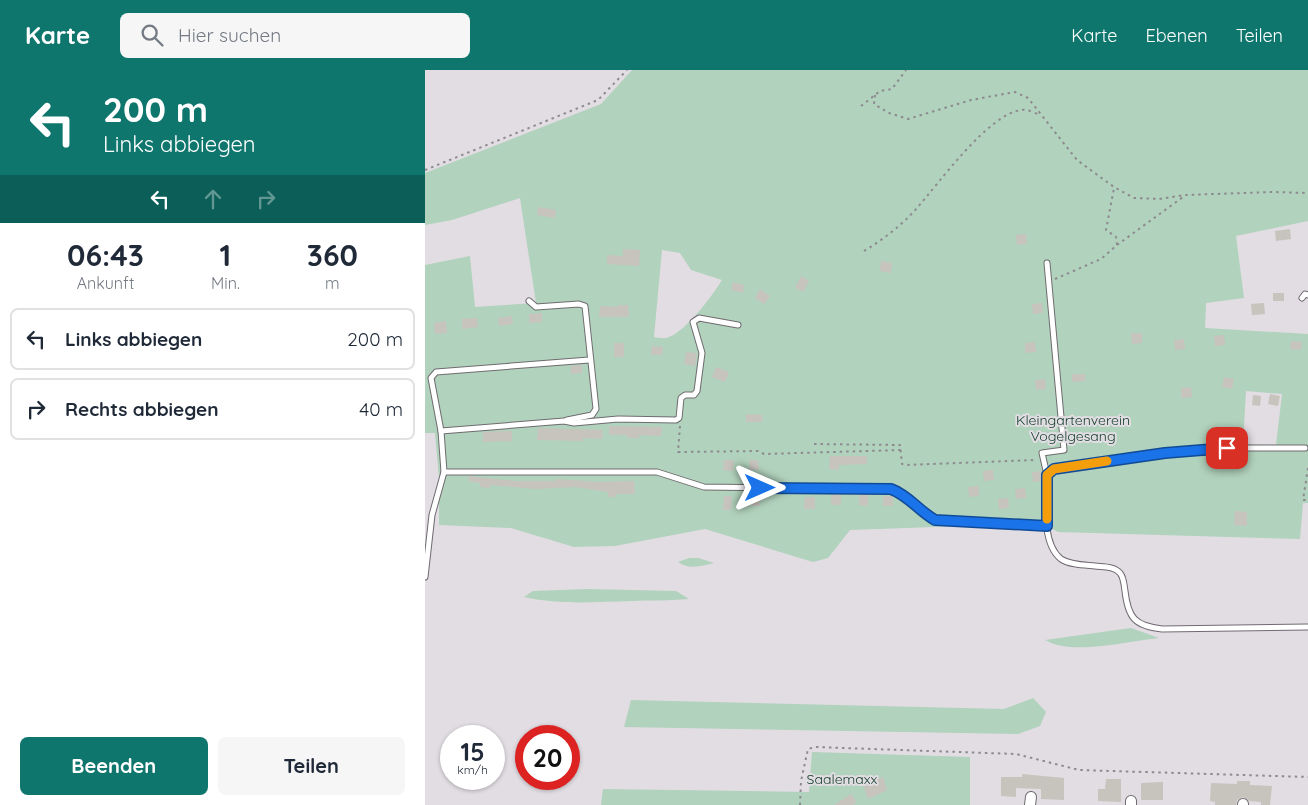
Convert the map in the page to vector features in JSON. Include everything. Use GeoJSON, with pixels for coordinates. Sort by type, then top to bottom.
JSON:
{"type":"FeatureCollection","features":[{"type":"Feature","properties":{"kind":"lane"},"geometry":{"type":"LineString","coordinates":[[1047,263],[1064,450],[1041,453],[1047,475],[1047,526],[1050,542],[1061,559],[1076,564],[1110,568],[1119,572],[1123,580],[1126,606],[1134,620],[1145,627],[1162,629],[1308,627]]}},
{"type":"Feature","properties":{"kind":"lane"},"geometry":{"type":"LineString","coordinates":[[1302,298],[1305,294],[1308,295]]}},
{"type":"Feature","properties":{"kind":"lane"},"geometry":{"type":"LineString","coordinates":[[441,431],[564,421],[591,414],[596,409],[589,360],[585,306],[579,304],[536,307],[529,301]]}},
{"type":"Feature","properties":{"kind":"lane"},"geometry":{"type":"LineString","coordinates":[[564,421],[574,423],[618,419],[675,420],[679,418],[681,398],[685,395],[694,395],[697,391],[702,354],[693,322],[699,318],[738,325]]}},
{"type":"Feature","properties":{"kind":"lane"},"geometry":{"type":"LineString","coordinates":[[425,577],[432,515],[444,472],[441,431],[431,378],[436,372],[589,360]]}},
{"type":"Feature","properties":{"kind":"lane"},"geometry":{"type":"LineString","coordinates":[[1047,475],[1054,469],[1165,453],[1227,448],[1305,448]]}},
{"type":"Feature","properties":{"kind":"lane"},"geometry":{"type":"LineString","coordinates":[[444,472],[657,472],[704,487],[891,489],[902,493],[919,511],[935,520],[1047,526]]}},
{"type":"Feature","properties":{"kind":"path"},"geometry":{"type":"LineString","coordinates":[[425,170],[598,100],[627,70]]}},
{"type":"Feature","properties":{"kind":"path"},"geometry":{"type":"LineString","coordinates":[[861,106],[880,91],[892,89],[906,70]]}},
{"type":"Feature","properties":{"kind":"path"},"geometry":{"type":"LineString","coordinates":[[875,95],[874,104],[889,113],[908,119],[961,102],[1015,92],[1028,98],[1077,160],[1114,187],[1134,198],[1159,199],[1185,195],[1308,193]]}},
{"type":"Feature","properties":{"kind":"path"},"geometry":{"type":"LineString","coordinates":[[864,251],[888,236],[907,218],[959,156],[1007,115],[1023,109],[1040,115]]}},
{"type":"Feature","properties":{"kind":"path"},"geometry":{"type":"LineString","coordinates":[[1114,187],[1106,230],[1116,236],[1117,245]]}},
{"type":"Feature","properties":{"kind":"path"},"geometry":{"type":"LineString","coordinates":[[1049,282],[1101,259],[1185,195]]}},
{"type":"Feature","properties":{"kind":"path"},"geometry":{"type":"LineString","coordinates":[[675,420],[680,426],[678,452],[758,451],[764,454],[901,450]]}},
{"type":"Feature","properties":{"kind":"path"},"geometry":{"type":"LineString","coordinates":[[814,444],[900,445],[902,464],[906,466],[1043,460]]}},
{"type":"Feature","properties":{"kind":"path"},"geometry":{"type":"LineString","coordinates":[[1308,468],[1303,500],[1308,500]]}},
{"type":"Feature","properties":{"kind":"path"},"geometry":{"type":"LineString","coordinates":[[800,805],[801,781],[808,749],[815,748],[1016,754],[1079,770],[1308,778]]}},
{"type":"Feature","properties":{"kind":"green space","name":"Kleingartenverein Vogelgesang"},"geometry":{"type":"Polygon","coordinates":[[[632,70],[1308,70],[1308,221],[1236,236],[1244,298],[1206,303],[1205,328],[1308,334],[1308,503],[1303,503],[1300,539],[1058,532],[1042,523],[850,530],[828,558],[813,562],[705,529],[615,546],[574,547],[511,528],[439,525],[439,478],[435,433],[425,433],[425,265],[470,256],[475,307],[536,303],[520,198],[452,220],[425,225],[425,173],[601,104],[632,70]],[[662,250],[654,337],[664,338],[676,333],[691,320],[722,280],[691,270],[680,253],[662,250]],[[1246,391],[1243,444],[1276,445],[1282,394],[1246,391]]]}},
{"type":"Feature","properties":{"kind":"green space"},"geometry":{"type":"Polygon","coordinates":[[[689,558],[698,558],[714,563],[691,567],[678,562],[689,558]]]}},
{"type":"Feature","properties":{"kind":"green space"},"geometry":{"type":"Polygon","coordinates":[[[588,589],[676,591],[689,599],[577,602],[538,600],[524,597],[533,591],[588,589]]]}},
{"type":"Feature","properties":{"kind":"green space"},"geometry":{"type":"Polygon","coordinates":[[[1131,628],[1159,638],[1085,647],[1057,645],[1045,640],[1131,628]]]}},
{"type":"Feature","properties":{"kind":"green space"},"geometry":{"type":"Polygon","coordinates":[[[1033,698],[1046,712],[1040,726],[1018,734],[624,727],[631,700],[1004,709],[1033,698]]]}},
{"type":"Feature","properties":{"kind":"green space","name":"Saalemaxx"},"geometry":{"type":"Polygon","coordinates":[[[812,752],[970,757],[970,805],[601,805],[603,789],[809,792],[812,752]]]}},
{"type":"Feature","properties":{"kind":"building"},"geometry":{"type":"Polygon","coordinates":[[[538,207],[556,210],[555,218],[537,215],[538,207]]]}},
{"type":"Feature","properties":{"kind":"building"},"geometry":{"type":"Polygon","coordinates":[[[1290,229],[1291,239],[1276,241],[1275,231],[1290,229]]]}},
{"type":"Feature","properties":{"kind":"building"},"geometry":{"type":"Polygon","coordinates":[[[1026,234],[1027,244],[1017,245],[1016,235],[1026,234]]]}},
{"type":"Feature","properties":{"kind":"building"},"geometry":{"type":"Polygon","coordinates":[[[623,249],[640,250],[639,266],[607,264],[607,255],[623,256],[623,249]]]}},
{"type":"Feature","properties":{"kind":"building"},"geometry":{"type":"Polygon","coordinates":[[[881,261],[892,263],[891,273],[880,271],[881,261]]]}},
{"type":"Feature","properties":{"kind":"building"},"geometry":{"type":"Polygon","coordinates":[[[801,276],[809,281],[803,292],[795,288],[801,276]]]}},
{"type":"Feature","properties":{"kind":"building"},"geometry":{"type":"Polygon","coordinates":[[[733,282],[744,285],[743,293],[731,290],[733,282]]]}},
{"type":"Feature","properties":{"kind":"building"},"geometry":{"type":"Polygon","coordinates":[[[760,289],[770,296],[764,304],[755,298],[760,289]]]}},
{"type":"Feature","properties":{"kind":"building"},"geometry":{"type":"Polygon","coordinates":[[[1273,293],[1284,293],[1284,301],[1273,301],[1273,293]]]}},
{"type":"Feature","properties":{"kind":"building"},"geometry":{"type":"Polygon","coordinates":[[[1042,303],[1043,313],[1033,314],[1032,304],[1042,303]]]}},
{"type":"Feature","properties":{"kind":"building"},"geometry":{"type":"Polygon","coordinates":[[[1264,303],[1265,314],[1252,315],[1251,304],[1264,303]]]}},
{"type":"Feature","properties":{"kind":"building"},"geometry":{"type":"Polygon","coordinates":[[[618,305],[628,305],[629,317],[599,317],[600,306],[618,307],[618,305]]]}},
{"type":"Feature","properties":{"kind":"building"},"geometry":{"type":"Polygon","coordinates":[[[542,313],[542,322],[529,323],[529,314],[542,313]]]}},
{"type":"Feature","properties":{"kind":"building"},"geometry":{"type":"Polygon","coordinates":[[[512,316],[513,324],[499,326],[498,318],[512,316]]]}},
{"type":"Feature","properties":{"kind":"building"},"geometry":{"type":"Polygon","coordinates":[[[477,318],[478,327],[462,329],[462,319],[477,318]]]}},
{"type":"Feature","properties":{"kind":"building"},"geometry":{"type":"Polygon","coordinates":[[[446,321],[447,333],[435,334],[434,323],[446,321]]]}},
{"type":"Feature","properties":{"kind":"building"},"geometry":{"type":"Polygon","coordinates":[[[1131,333],[1142,333],[1142,343],[1132,344],[1131,333]]]}},
{"type":"Feature","properties":{"kind":"building"},"geometry":{"type":"Polygon","coordinates":[[[1224,335],[1225,345],[1215,346],[1214,336],[1224,335]]]}},
{"type":"Feature","properties":{"kind":"building"},"geometry":{"type":"Polygon","coordinates":[[[1184,339],[1185,349],[1175,350],[1174,340],[1184,339]]]}},
{"type":"Feature","properties":{"kind":"building"},"geometry":{"type":"Polygon","coordinates":[[[1291,341],[1302,342],[1301,350],[1290,349],[1291,341]]]}},
{"type":"Feature","properties":{"kind":"building"},"geometry":{"type":"Polygon","coordinates":[[[1035,342],[1036,352],[1025,353],[1025,343],[1035,342]]]}},
{"type":"Feature","properties":{"kind":"building"},"geometry":{"type":"Polygon","coordinates":[[[614,343],[624,343],[624,357],[614,357],[614,343]]]}},
{"type":"Feature","properties":{"kind":"building"},"geometry":{"type":"Polygon","coordinates":[[[652,346],[663,347],[662,355],[651,355],[652,346]]]}},
{"type":"Feature","properties":{"kind":"building"},"geometry":{"type":"Polygon","coordinates":[[[686,352],[697,353],[695,366],[684,364],[686,352]]]}},
{"type":"Feature","properties":{"kind":"building"},"geometry":{"type":"Polygon","coordinates":[[[582,365],[582,373],[571,374],[571,366],[582,365]]]}},
{"type":"Feature","properties":{"kind":"building"},"geometry":{"type":"Polygon","coordinates":[[[716,367],[729,372],[725,382],[712,377],[716,367]]]}},
{"type":"Feature","properties":{"kind":"building"},"geometry":{"type":"Polygon","coordinates":[[[1072,374],[1085,374],[1085,381],[1072,382],[1072,374]]]}},
{"type":"Feature","properties":{"kind":"building"},"geometry":{"type":"Polygon","coordinates":[[[1224,377],[1234,379],[1232,389],[1222,387],[1224,377]]]}},
{"type":"Feature","properties":{"kind":"building"},"geometry":{"type":"Polygon","coordinates":[[[1045,379],[1046,389],[1036,390],[1035,380],[1045,379]]]}},
{"type":"Feature","properties":{"kind":"building"},"geometry":{"type":"Polygon","coordinates":[[[1191,387],[1192,397],[1181,398],[1181,388],[1191,387]]]}},
{"type":"Feature","properties":{"kind":"building"},"geometry":{"type":"Polygon","coordinates":[[[1270,394],[1280,396],[1278,406],[1268,404],[1270,394]]]}},
{"type":"Feature","properties":{"kind":"building"},"geometry":{"type":"Polygon","coordinates":[[[1253,395],[1261,396],[1260,406],[1252,405],[1253,395]]]}},
{"type":"Feature","properties":{"kind":"building"},"geometry":{"type":"Polygon","coordinates":[[[746,414],[763,415],[762,422],[746,422],[746,414]]]}},
{"type":"Feature","properties":{"kind":"building"},"geometry":{"type":"Polygon","coordinates":[[[609,426],[662,427],[661,436],[639,435],[639,438],[627,438],[627,435],[609,435],[609,426]]]}},
{"type":"Feature","properties":{"kind":"building"},"geometry":{"type":"Polygon","coordinates":[[[538,428],[603,430],[602,439],[583,438],[583,441],[537,440],[538,428]]]}},
{"type":"Feature","properties":{"kind":"building"},"geometry":{"type":"Polygon","coordinates":[[[512,431],[512,441],[483,442],[483,432],[512,431]]]}},
{"type":"Feature","properties":{"kind":"building"},"geometry":{"type":"Polygon","coordinates":[[[830,456],[867,456],[867,464],[839,465],[839,470],[829,469],[830,456]]]}},
{"type":"Feature","properties":{"kind":"building"},"geometry":{"type":"Polygon","coordinates":[[[724,460],[734,460],[733,471],[723,470],[724,460]]]}},
{"type":"Feature","properties":{"kind":"building"},"geometry":{"type":"Polygon","coordinates":[[[749,460],[758,460],[759,470],[750,470],[749,460]]]}},
{"type":"Feature","properties":{"kind":"building"},"geometry":{"type":"Polygon","coordinates":[[[993,470],[994,480],[984,481],[983,471],[993,470]]]}},
{"type":"Feature","properties":{"kind":"building"},"geometry":{"type":"Polygon","coordinates":[[[1042,471],[1042,481],[1033,482],[1032,472],[1042,471]]]}},
{"type":"Feature","properties":{"kind":"building"},"geometry":{"type":"Polygon","coordinates":[[[469,476],[515,481],[556,481],[556,479],[599,482],[634,481],[635,494],[616,494],[616,497],[608,497],[608,492],[575,487],[535,489],[490,485],[490,488],[480,487],[480,483],[468,481],[469,476]]]}},
{"type":"Feature","properties":{"kind":"building"},"geometry":{"type":"Polygon","coordinates":[[[979,486],[979,496],[969,497],[968,487],[979,486]]]}},
{"type":"Feature","properties":{"kind":"building"},"geometry":{"type":"Polygon","coordinates":[[[1025,488],[1026,498],[1016,499],[1015,489],[1025,488]]]}},
{"type":"Feature","properties":{"kind":"building"},"geometry":{"type":"Polygon","coordinates":[[[831,495],[841,495],[841,505],[831,505],[831,495]]]}},
{"type":"Feature","properties":{"kind":"building"},"geometry":{"type":"Polygon","coordinates":[[[859,495],[868,495],[868,506],[859,505],[859,495]]]}},
{"type":"Feature","properties":{"kind":"building"},"geometry":{"type":"Polygon","coordinates":[[[724,496],[732,496],[731,510],[723,510],[724,496]]]}},
{"type":"Feature","properties":{"kind":"building"},"geometry":{"type":"Polygon","coordinates":[[[751,496],[759,496],[760,506],[752,506],[751,496]]]}},
{"type":"Feature","properties":{"kind":"building"},"geometry":{"type":"Polygon","coordinates":[[[883,496],[893,496],[893,506],[883,506],[883,496]]]}},
{"type":"Feature","properties":{"kind":"building"},"geometry":{"type":"Polygon","coordinates":[[[805,497],[815,497],[815,509],[804,509],[805,497]]]}},
{"type":"Feature","properties":{"kind":"building"},"geometry":{"type":"Polygon","coordinates":[[[1008,498],[1009,508],[999,509],[998,499],[1008,498]]]}},
{"type":"Feature","properties":{"kind":"building"},"geometry":{"type":"Polygon","coordinates":[[[1235,511],[1247,512],[1247,526],[1234,525],[1235,511]]]}},
{"type":"Feature","properties":{"kind":"building"},"geometry":{"type":"Polygon","coordinates":[[[1022,774],[1064,778],[1064,800],[1041,799],[1041,789],[1016,788],[1016,797],[1001,796],[1001,777],[1022,777],[1022,774]]]}},
{"type":"Feature","properties":{"kind":"building"},"geometry":{"type":"Polygon","coordinates":[[[883,777],[887,790],[868,799],[863,784],[883,777]]]}},
{"type":"Feature","properties":{"kind":"building"},"geometry":{"type":"Polygon","coordinates":[[[1106,779],[1121,779],[1121,802],[1098,801],[1098,789],[1105,789],[1106,779]]]}},
{"type":"Feature","properties":{"kind":"building"},"geometry":{"type":"Polygon","coordinates":[[[1237,781],[1250,781],[1250,785],[1272,786],[1270,805],[1261,805],[1261,802],[1249,801],[1243,797],[1237,800],[1236,805],[1215,805],[1215,802],[1210,801],[1211,783],[1237,784],[1237,781]]]}},
{"type":"Feature","properties":{"kind":"building"},"geometry":{"type":"Polygon","coordinates":[[[1163,782],[1163,800],[1141,800],[1141,783],[1163,782]]]}},
{"type":"Feature","properties":{"kind":"building"},"geometry":{"type":"Polygon","coordinates":[[[851,794],[857,802],[853,805],[834,805],[851,794]]]}},
{"type":"Feature","properties":{"kind":"slow traffic"},"geometry":{"type":"LineString","coordinates":[[1047,519],[1047,475],[1054,469],[1107,461]]}},
{"type":"Feature","properties":{"kind":"route"},"geometry":{"type":"LineString","coordinates":[[760,488],[891,489],[902,493],[919,511],[935,520],[1047,526],[1047,475],[1054,469],[1165,453],[1227,448]]}}]}
